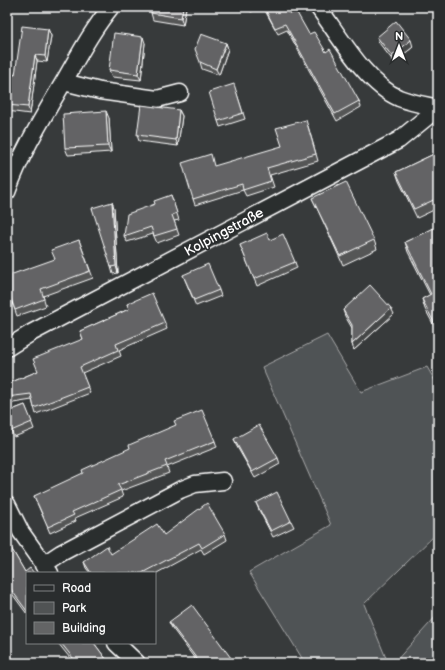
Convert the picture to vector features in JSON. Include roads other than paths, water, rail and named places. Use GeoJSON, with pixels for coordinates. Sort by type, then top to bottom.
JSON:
{"type":"FeatureCollection","features":[{"type":"Feature","properties":{"kind":"street"},"geometry":{"type":"LineString","coordinates":[[7,192],[20,158],[38,123],[64,82],[79,53],[111,7]]}},
{"type":"Feature","properties":{"kind":"street"},"geometry":{"type":"LineString","coordinates":[[318,7],[352,54],[375,81],[398,97],[435,107]]}},
{"type":"Feature","properties":{"kind":"street"},"geometry":{"type":"LineString","coordinates":[[64,82],[100,91],[157,99],[180,93]]}},
{"type":"Feature","properties":{"kind":"street","name":"Kolpingstraße"},"geometry":{"type":"LineString","coordinates":[[7,348],[31,333],[399,140],[432,113],[435,107]]}},
{"type":"Feature","properties":{"kind":"street"},"geometry":{"type":"LineString","coordinates":[[7,504],[21,532],[47,569],[60,553],[180,490],[195,484],[223,481]]}},
{"type":"Feature","properties":{"kind":"street"},"geometry":{"type":"LineString","coordinates":[[117,644],[137,663]]}}]}
